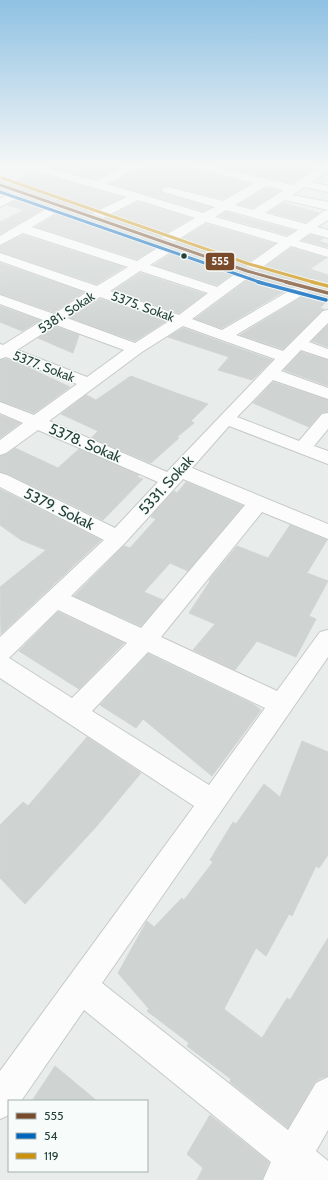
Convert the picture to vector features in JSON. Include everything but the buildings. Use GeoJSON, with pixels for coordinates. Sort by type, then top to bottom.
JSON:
{"type":"FeatureCollection","features":[{"type":"Feature","properties":{"kind":"main road"},"geometry":{"type":"LineString","coordinates":[[98,220],[247,271],[328,293]]}},
{"type":"Feature","properties":{"kind":"street"},"geometry":{"type":"LineString","coordinates":[[0,241],[35,220]]}},
{"type":"Feature","properties":{"kind":"street","name":"5381. Sokak"},"geometry":{"type":"LineString","coordinates":[[2,351],[138,266],[202,220]]}},
{"type":"Feature","properties":{"kind":"street"},"geometry":{"type":"LineString","coordinates":[[212,220],[328,253]]}},
{"type":"Feature","properties":{"kind":"street"},"geometry":{"type":"LineString","coordinates":[[279,220],[328,234]]}},
{"type":"Feature","properties":{"kind":"street"},"geometry":{"type":"LineString","coordinates":[[0,449],[88,383],[136,349],[182,320],[247,271],[319,220]]}},
{"type":"Feature","properties":{"kind":"street"},"geometry":{"type":"LineString","coordinates":[[22,228],[219,292]]}},
{"type":"Feature","properties":{"kind":"street","name":"5375. Sokak"},"geometry":{"type":"LineString","coordinates":[[0,257],[224,335],[292,351],[328,354]]}},
{"type":"Feature","properties":{"kind":"street"},"geometry":{"type":"LineString","coordinates":[[224,335],[306,287]]}},
{"type":"Feature","properties":{"kind":"street"},"geometry":{"type":"LineString","coordinates":[[0,299],[136,349]]}},
{"type":"Feature","properties":{"kind":"street","name":"5331. Sokak"},"geometry":{"type":"LineString","coordinates":[[0,652],[118,538],[226,419],[328,314]]}},
{"type":"Feature","properties":{"kind":"street","name":"5377. Sokak"},"geometry":{"type":"LineString","coordinates":[[2,351],[88,383]]}},
{"type":"Feature","properties":{"kind":"street"},"geometry":{"type":"LineString","coordinates":[[270,373],[328,394]]}},
{"type":"Feature","properties":{"kind":"street","name":"5378. Sokak"},"geometry":{"type":"LineString","coordinates":[[0,407],[174,475],[258,503],[328,532]]}},
{"type":"Feature","properties":{"kind":"street"},"geometry":{"type":"LineString","coordinates":[[303,448],[328,418]]}},
{"type":"Feature","properties":{"kind":"street"},"geometry":{"type":"LineString","coordinates":[[226,419],[328,458]]}},
{"type":"Feature","properties":{"kind":"street","name":"5379. Sokak"},"geometry":{"type":"LineString","coordinates":[[0,479],[118,538]]}},
{"type":"Feature","properties":{"kind":"street"},"geometry":{"type":"LineString","coordinates":[[74,712],[144,641],[258,503]]}},
{"type":"Feature","properties":{"kind":"street"},"geometry":{"type":"LineString","coordinates":[[56,599],[282,704]]}},
{"type":"Feature","properties":{"kind":"street"},"geometry":{"type":"LineString","coordinates":[[0,1101],[328,638]]}},
{"type":"Feature","properties":{"kind":"street"},"geometry":{"type":"LineString","coordinates":[[0,665],[212,802]]}},
{"type":"Feature","properties":{"kind":"street"},"geometry":{"type":"LineString","coordinates":[[81,988],[288,1168],[322,1180]]}},
{"type":"Feature","properties":{"kind":"street"},"geometry":{"type":"LineString","coordinates":[[288,1168],[328,1095]]}},
{"type":"Feature","properties":{"kind":"transit line","name":"54"},"geometry":{"type":"LineString","coordinates":[[80,220],[245,278],[326,300]]}},
{"type":"Feature","properties":{"kind":"transit line","name":"555"},"geometry":{"type":"LineString","coordinates":[[101,220],[247,271],[328,293]]}},
{"type":"Feature","properties":{"kind":"transit line","name":"119"},"geometry":{"type":"LineString","coordinates":[[123,220],[249,264],[328,286]]}}]}
